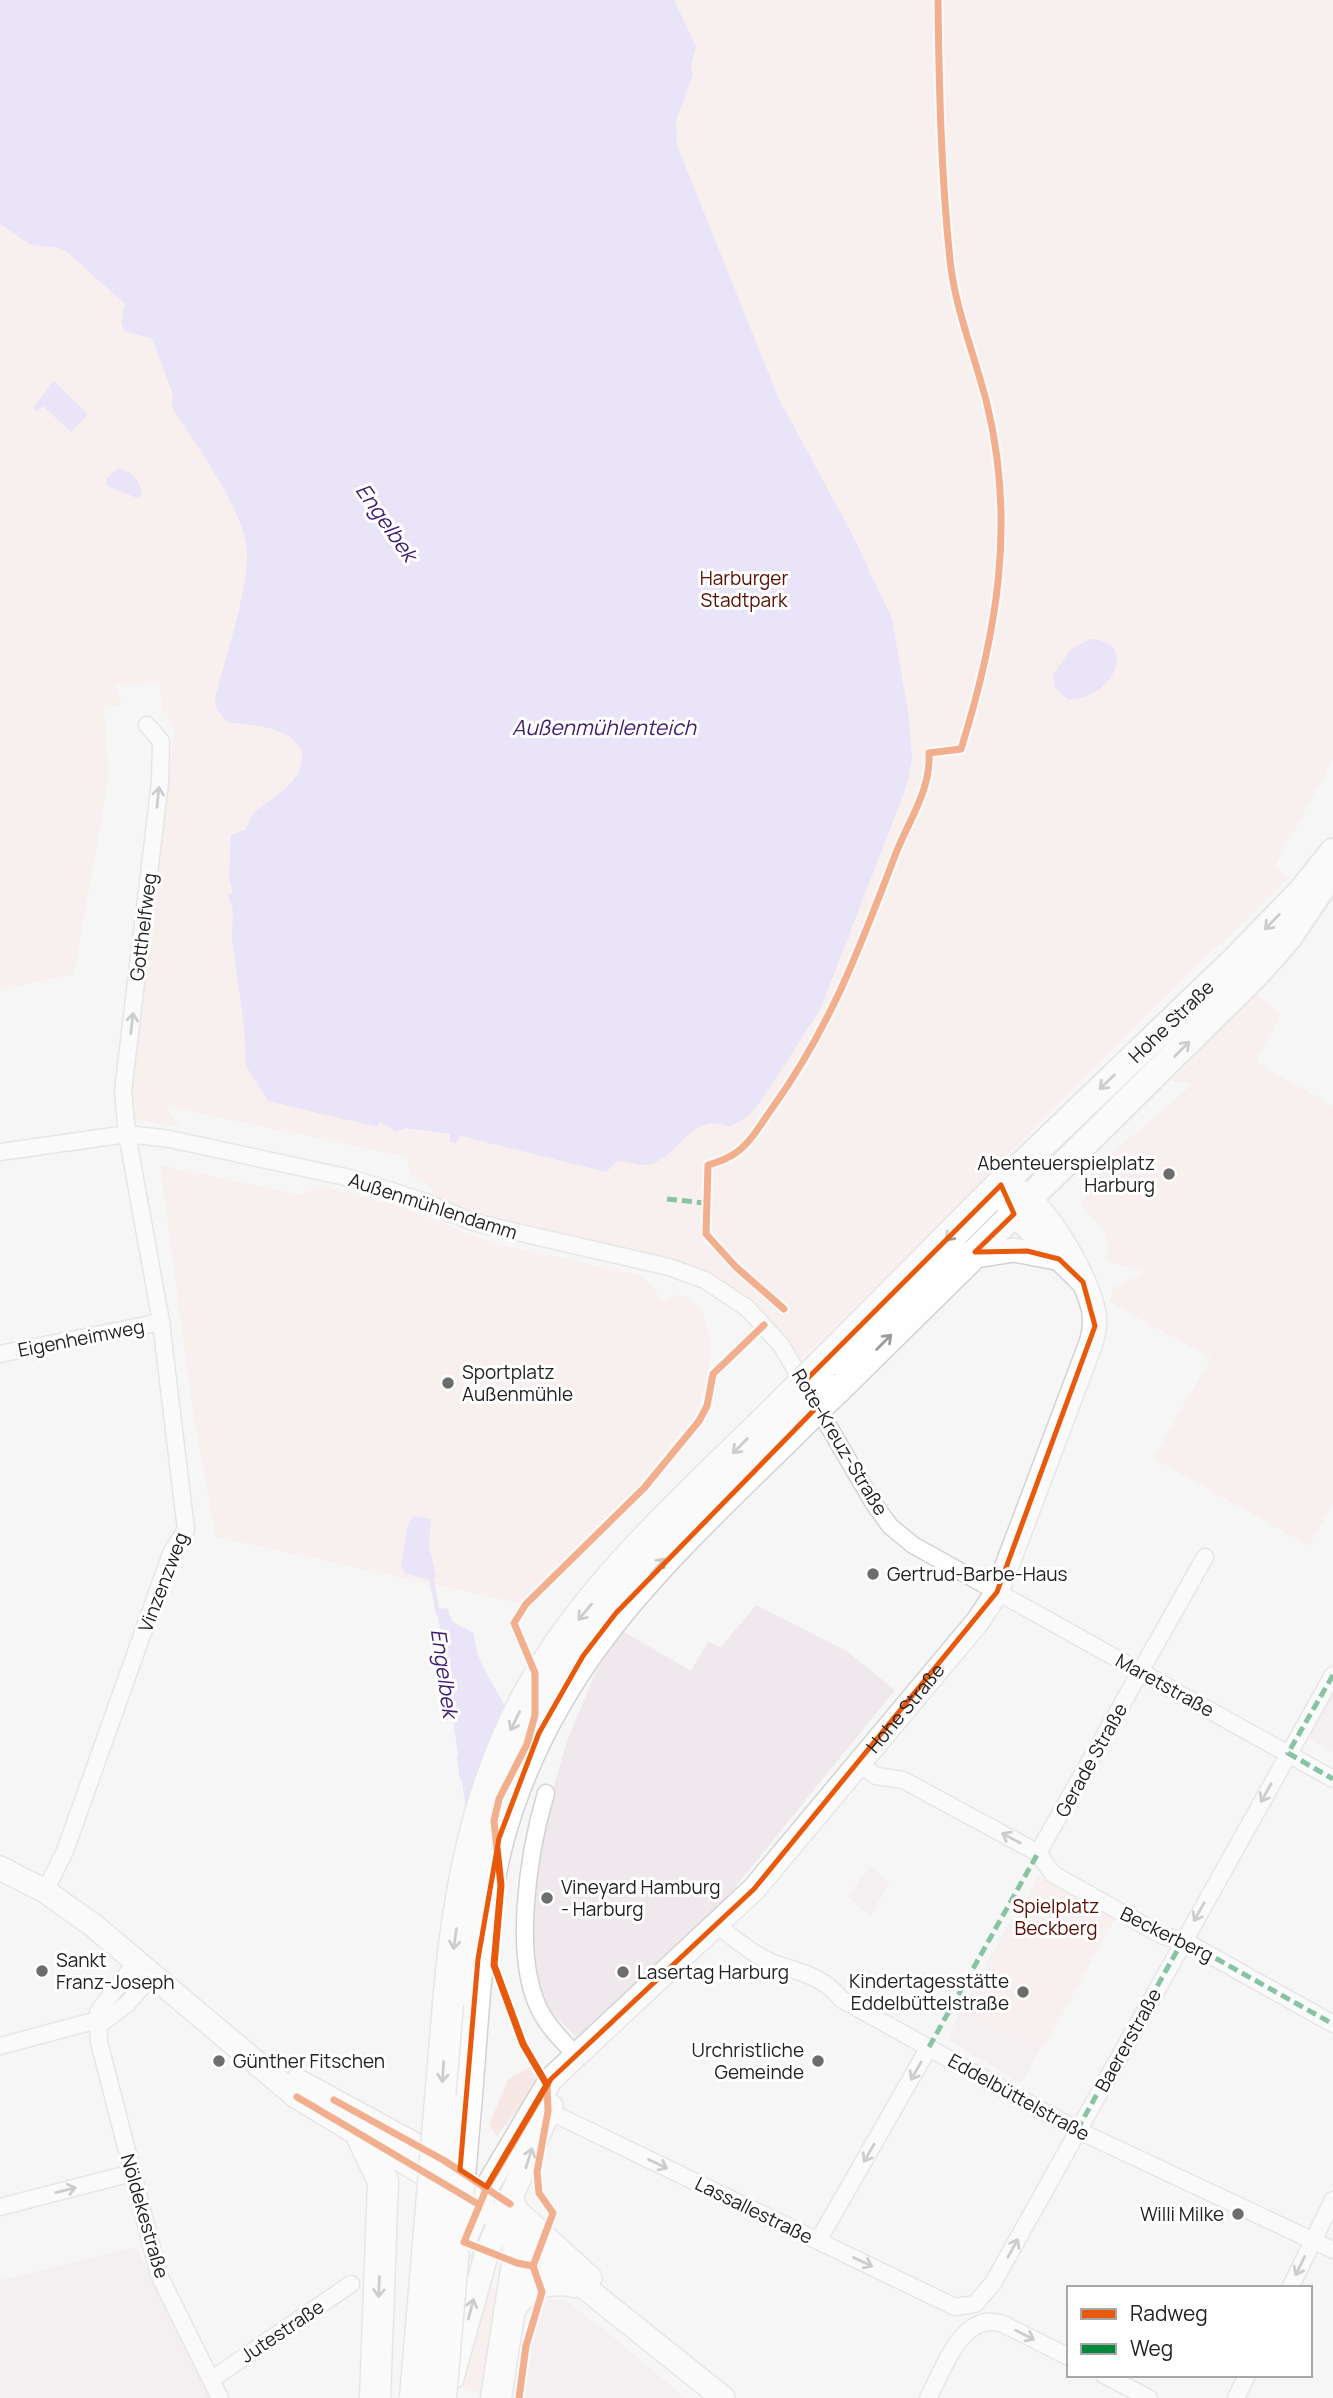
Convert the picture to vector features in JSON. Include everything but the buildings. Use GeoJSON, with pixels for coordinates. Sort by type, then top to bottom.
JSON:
{"type":"FeatureCollection","features":[{"type":"Feature","properties":{"kind":"highway"},"geometry":{"type":"LineString","coordinates":[[829,1377],[1001,1185]]}},
{"type":"Feature","properties":{"kind":"highway"},"geometry":{"type":"LineString","coordinates":[[415,2398],[451,1970],[462,1888],[478,1818],[495,1768],[530,1691],[573,1648],[615,1613],[796,1409],[829,1377],[970,1257]]}},
{"type":"Feature","properties":{"kind":"highway"},"geometry":{"type":"LineString","coordinates":[[444,2398],[478,1959],[488,1891],[499,1838],[522,1771],[558,1696],[573,1648]]}},
{"type":"Feature","properties":{"kind":"highway"},"geometry":{"type":"LineString","coordinates":[[362,2137],[383,2181],[375,2398]]}},
{"type":"Feature","properties":{"kind":"highway"},"geometry":{"type":"LineString","coordinates":[[496,2398],[509,2311],[510,2220]]}},
{"type":"Feature","properties":{"kind":"highway"},"geometry":{"type":"LineString","coordinates":[[509,2311],[528,2287],[548,2280],[575,2282]]}},
{"type":"Feature","properties":{"kind":"main road","name":"Hohe Straße"},"geometry":{"type":"LineString","coordinates":[[1001,1185],[1236,959],[1302,891],[1333,852]]}},
{"type":"Feature","properties":{"kind":"main road","name":"Hohe Straße"},"geometry":{"type":"LineString","coordinates":[[1022,1206],[1257,973],[1288,938],[1333,871]]}},
{"type":"Feature","properties":{"kind":"main road"},"geometry":{"type":"LineString","coordinates":[[970,1257],[1022,1206]]}},
{"type":"Feature","properties":{"kind":"street","name":"Gotthelfweg"},"geometry":{"type":"LineString","coordinates":[[127,1134],[123,1091],[150,875],[161,741],[147,725]]}},
{"type":"Feature","properties":{"kind":"street","name":"Außenmühlendamm"},"geometry":{"type":"LineString","coordinates":[[0,1152],[127,1134],[183,1142],[350,1178],[387,1188],[498,1229],[669,1267],[723,1289],[764,1325]]}},
{"type":"Feature","properties":{"kind":"street","name":"Vinzenzweg"},"geometry":{"type":"LineString","coordinates":[[45,1891],[65,1851],[172,1551],[186,1530],[162,1322],[127,1134]]}},
{"type":"Feature","properties":{"kind":"street","name":"Hohe Straße"},"geometry":{"type":"LineString","coordinates":[[1001,1185],[1015,1187],[1022,1206],[1059,1259],[1083,1282]]}},
{"type":"Feature","properties":{"kind":"street","name":"Hohe Straße"},"geometry":{"type":"LineString","coordinates":[[427,2398],[432,2349],[446,2294],[482,2195],[541,2108],[578,2057],[719,1926],[754,1889],[978,1621],[998,1592],[1093,1338],[1094,1313],[1071,1256],[1022,1206]]}},
{"type":"Feature","properties":{"kind":"street"},"geometry":{"type":"LineString","coordinates":[[970,1257],[1014,1250],[1059,1259]]}},
{"type":"Feature","properties":{"kind":"street","name":"Eigenheimweg"},"geometry":{"type":"LineString","coordinates":[[0,1354],[162,1322]]}},
{"type":"Feature","properties":{"kind":"street","name":"Rote-Kreuz-Straße"},"geometry":{"type":"LineString","coordinates":[[764,1325],[794,1364],[874,1504],[890,1526],[913,1545],[998,1592]]}},
{"type":"Feature","properties":{"kind":"street","name":"Gerade Straße"},"geometry":{"type":"LineString","coordinates":[[1038,1853],[1205,1557]]}},
{"type":"Feature","properties":{"kind":"street","name":"Maretstraße"},"geometry":{"type":"LineString","coordinates":[[998,1592],[1333,1779]]}},
{"type":"Feature","properties":{"kind":"street","name":"Baererstraße"},"geometry":{"type":"LineString","coordinates":[[975,2304],[993,2283],[1333,1675]]}},
{"type":"Feature","properties":{"kind":"street","name":"Beckerberg"},"geometry":{"type":"LineString","coordinates":[[858,1763],[876,1776],[903,1780],[1038,1853],[1054,1874],[1164,1936],[1183,1940],[1333,2024]]}},
{"type":"Feature","properties":{"kind":"street"},"geometry":{"type":"LineString","coordinates":[[546,1793],[533,1836],[527,1887],[528,1969],[542,2014],[578,2057]]}},
{"type":"Feature","properties":{"kind":"street"},"geometry":{"type":"LineString","coordinates":[[0,1868],[45,1891],[145,1968],[297,2096],[362,2137],[482,2195]]}},
{"type":"Feature","properties":{"kind":"street","name":"Eddelbüttelstraße"},"geometry":{"type":"LineString","coordinates":[[719,1926],[737,1940],[784,1967],[797,1968],[834,1989],[841,1999],[1077,2130],[1333,2250]]}},
{"type":"Feature","properties":{"kind":"street","name":"Nöldekestraße"},"geometry":{"type":"LineString","coordinates":[[145,1968],[102,2005],[98,2012],[99,2042],[159,2275],[220,2398]]}},
{"type":"Feature","properties":{"kind":"street"},"geometry":{"type":"LineString","coordinates":[[0,2046],[85,2023],[99,2025]]}},
{"type":"Feature","properties":{"kind":"street"},"geometry":{"type":"LineString","coordinates":[[238,2045],[307,2086],[378,2122],[482,2195],[575,2282],[723,2398]]}},
{"type":"Feature","properties":{"kind":"street"},"geometry":{"type":"LineString","coordinates":[[818,2241],[929,2048]]}},
{"type":"Feature","properties":{"kind":"street","name":"Hohe Straße"},"geometry":{"type":"LineString","coordinates":[[444,2398],[483,2265],[510,2220],[541,2108]]}},
{"type":"Feature","properties":{"kind":"street","name":"Lassallestraße"},"geometry":{"type":"LineString","coordinates":[[541,2108],[956,2307],[975,2304]]}},
{"type":"Feature","properties":{"kind":"street"},"geometry":{"type":"LineString","coordinates":[[0,2207],[132,2173]]}},
{"type":"Feature","properties":{"kind":"street"},"geometry":{"type":"LineString","coordinates":[[1291,2286],[1333,2200]]}},
{"type":"Feature","properties":{"kind":"street"},"geometry":{"type":"LineString","coordinates":[[510,2220],[564,2251],[640,2332]]}},
{"type":"Feature","properties":{"kind":"street","name":"Jutestraße"},"geometry":{"type":"LineString","coordinates":[[212,2379],[351,2284]]}},
{"type":"Feature","properties":{"kind":"street"},"geometry":{"type":"LineString","coordinates":[[975,2304],[980,2321]]}},
{"type":"Feature","properties":{"kind":"street"},"geometry":{"type":"LineString","coordinates":[[928,2398],[960,2340],[980,2321],[1003,2324],[1067,2356]]}},
{"type":"Feature","properties":{"kind":"street"},"geometry":{"type":"LineString","coordinates":[[1108,2377],[1149,2398]]}},
{"type":"Feature","properties":{"kind":"street"},"geometry":{"type":"LineString","coordinates":[[1236,2398],[1246,2377]]}},
{"type":"Feature","properties":{"kind":"highlighted area"},"geometry":{"type":"Polygon","coordinates":[[[1001,1185],[1014,1214],[975,1252],[1027,1251],[1059,1259],[1083,1282],[1095,1326],[997,1592],[754,1889],[551,2079],[487,2187],[460,2170],[478,1959],[499,1838],[539,1733],[583,1656],[616,1613],[818,1406],[804,1382],[1001,1185]]]}},
{"type":"Feature","properties":{"kind":"shaded area"},"geometry":{"type":"Polygon","coordinates":[[[756,1605],[848,1652],[895,1690],[727,1897],[577,2038],[541,2002],[529,1936],[543,1824],[567,1741],[595,1674],[621,1630],[691,1671],[708,1642],[721,1647],[756,1605]]]}},
{"type":"Feature","properties":{"kind":"shaded area"},"geometry":{"type":"Polygon","coordinates":[[[1333,1694],[1333,1752],[1307,1737],[1333,1694]]]}},
{"type":"Feature","properties":{"kind":"shaded area"},"geometry":{"type":"Polygon","coordinates":[[[870,1866],[890,1882],[870,1917],[848,1896],[870,1866]]]}},
{"type":"Feature","properties":{"kind":"shaded area","name":"Kindertagesstätte Eddelbüttelstraße"},"geometry":{"type":"Polygon","coordinates":[[[1009,1923],[1088,1967],[1021,2083],[950,2041],[950,2032],[1009,1923]]]}},
{"type":"Feature","properties":{"kind":"shaded area"},"geometry":{"type":"Polygon","coordinates":[[[136,2247],[213,2398],[0,2398],[0,2280],[136,2247]]]}},
{"type":"Feature","properties":{"kind":"shaded area"},"geometry":{"type":"Polygon","coordinates":[[[547,2299],[563,2300],[602,2327],[685,2398],[525,2398],[531,2350],[542,2306],[547,2299]]]}},
{"type":"Feature","properties":{"kind":"green space","name":"Harburger Stadtpark"},"geometry":{"type":"Polygon","coordinates":[[[0,0],[1333,0],[1333,760],[1275,866],[1289,878],[1172,990],[827,1336],[794,1364],[723,1289],[435,1206],[429,1187],[412,1177],[407,1157],[165,1106],[180,1127],[131,1119],[133,1057],[139,1040],[136,1031],[159,870],[174,728],[168,715],[162,711],[160,683],[116,685],[122,704],[104,708],[109,776],[74,974],[0,990],[0,0]]]}},
{"type":"Feature","properties":{"kind":"green space"},"geometry":{"type":"Polygon","coordinates":[[[1256,993],[1281,1013],[1256,1062],[1333,1106],[1333,1504],[1309,1546],[1153,1458],[1211,1358],[1109,1302],[1113,1288],[1144,1272],[1106,1261],[1106,1236],[1081,1205],[1106,1158],[1193,1084],[1171,1081],[1256,993]]]}},
{"type":"Feature","properties":{"kind":"green space","name":"Sportplatz Außenmühle"},"geometry":{"type":"Polygon","coordinates":[[[160,1165],[301,1195],[319,1187],[330,1188],[399,1206],[493,1243],[641,1275],[664,1301],[678,1294],[694,1303],[705,1317],[710,1357],[701,1399],[693,1417],[685,1432],[681,1431],[626,1502],[518,1603],[216,1537],[193,1413],[160,1165]]]}},
{"type":"Feature","properties":{"kind":"green space","name":"Kindertagesstätte Eddelbüttelstraße"},"geometry":{"type":"Polygon","coordinates":[[[1039,1875],[1115,1918],[1043,2049],[1000,2027],[998,2031],[964,2012],[1039,1875]]]}},
{"type":"Feature","properties":{"kind":"green space"},"geometry":{"type":"Polygon","coordinates":[[[530,2067],[538,2083],[497,2136],[489,2125],[508,2079],[530,2067]]]}},
{"type":"Feature","properties":{"kind":"green space"},"geometry":{"type":"Polygon","coordinates":[[[488,2287],[501,2291],[483,2394],[459,2386],[488,2287]]]}},
{"type":"Feature","properties":{"kind":"water","name":"Außenmühlenteich"},"geometry":{"type":"Polygon","coordinates":[[[0,0],[674,0],[696,46],[691,65],[693,75],[676,121],[677,145],[779,399],[850,530],[892,618],[909,717],[912,760],[906,788],[820,1010],[759,1104],[748,1116],[730,1127],[717,1123],[705,1124],[687,1136],[671,1152],[651,1164],[618,1161],[606,1172],[460,1136],[456,1143],[450,1142],[450,1134],[405,1128],[395,1132],[380,1121],[377,1127],[268,1101],[246,1066],[244,1027],[232,939],[233,911],[228,895],[233,892],[229,880],[231,835],[245,830],[254,812],[294,779],[302,762],[302,750],[295,741],[278,731],[226,722],[216,707],[215,698],[244,585],[247,553],[238,517],[172,407],[173,395],[152,338],[125,332],[121,323],[125,304],[68,253],[59,248],[31,245],[0,224],[0,0]]]}},
{"type":"Feature","properties":{"kind":"water"},"geometry":{"type":"Polygon","coordinates":[[[54,381],[88,414],[71,432],[43,406],[36,412],[33,408],[54,381]]]}},
{"type":"Feature","properties":{"kind":"water"},"geometry":{"type":"Polygon","coordinates":[[[119,468],[135,478],[142,495],[137,498],[107,486],[107,478],[119,468]]]}},
{"type":"Feature","properties":{"kind":"water"},"geometry":{"type":"Polygon","coordinates":[[[1090,639],[1105,642],[1114,649],[1117,659],[1115,670],[1108,681],[1097,690],[1084,697],[1068,700],[1055,688],[1053,675],[1071,649],[1090,639]]]}},
{"type":"Feature","properties":{"kind":"water"},"geometry":{"type":"Polygon","coordinates":[[[414,1516],[431,1519],[429,1545],[436,1577],[426,1579],[405,1573],[401,1565],[408,1524],[414,1516]]]}},
{"type":"Feature","properties":{"kind":"water"},"geometry":{"type":"Polygon","coordinates":[[[447,1608],[453,1622],[474,1633],[482,1664],[507,1710],[466,1810],[437,1609],[447,1608]]]}},
{"type":"Feature","properties":{"kind":"waterway","name":"Engelbek"},"geometry":{"type":"LineString","coordinates":[[430,1573],[438,1613]]}},
{"type":"Feature","properties":{"kind":"waterway","name":"Engelbek"},"geometry":{"type":"LineString","coordinates":[[459,1757],[462,1779]]}},
{"type":"Feature","properties":{"kind":"marked path"},"geometry":{"type":"LineString","coordinates":[[667,1199],[705,1203]]}},
{"type":"Feature","properties":{"kind":"marked path"},"geometry":{"type":"LineString","coordinates":[[1333,1675],[1288,1753],[1333,1779]]}},
{"type":"Feature","properties":{"kind":"marked path"},"geometry":{"type":"LineString","coordinates":[[929,2047],[1038,1853]]}},
{"type":"Feature","properties":{"kind":"marked path"},"geometry":{"type":"LineString","coordinates":[[1077,2130],[1183,1940],[1333,2024]]}},
{"type":"Feature","properties":{"kind":"cycle path"},"geometry":{"type":"LineString","coordinates":[[784,1309],[736,1267],[706,1234],[708,1165],[730,1157],[747,1142],[794,1077],[812,1046],[857,952],[923,792],[927,780],[929,753],[961,749],[974,706],[993,621],[1001,535],[1000,492],[996,448],[987,404],[956,296],[950,260],[944,195],[938,0]]}},
{"type":"Feature","properties":{"kind":"cycle path"},"geometry":{"type":"LineString","coordinates":[[519,2398],[526,2346],[542,2292],[533,2266],[553,2213],[539,2193],[537,2172],[548,2111],[547,2085],[523,2044],[494,1965],[501,1885],[494,1821],[499,1799],[527,1744],[535,1715],[535,1673],[514,1623],[526,1604],[644,1488],[699,1421],[707,1406],[713,1374],[764,1325]]}},
{"type":"Feature","properties":{"kind":"cycle path"},"geometry":{"type":"LineString","coordinates":[[533,2266],[517,2263],[464,2242],[487,2187],[547,2085]]}},
{"type":"Feature","properties":{"kind":"cycle path"},"geometry":{"type":"LineString","coordinates":[[297,2097],[478,2204]]}},
{"type":"Feature","properties":{"kind":"cycle path"},"geometry":{"type":"LineString","coordinates":[[334,2100],[445,2161],[510,2204]]}},
{"type":"Feature","properties":{"kind":"place","name":"Abenteuerspielplatz Harburg"},"geometry":{"type":"Point","coordinates":[1169,1174]}},
{"type":"Feature","properties":{"kind":"place","name":"Sportplatz Außenmühle"},"geometry":{"type":"Point","coordinates":[448,1383]}},
{"type":"Feature","properties":{"kind":"place","name":"Gertrud-Barbe-Haus"},"geometry":{"type":"Point","coordinates":[873,1574]}},
{"type":"Feature","properties":{"kind":"place","name":"Vineyard Hamburg - Harburg"},"geometry":{"type":"Point","coordinates":[547,1898]}},
{"type":"Feature","properties":{"kind":"place","name":"Sankt Franz-Joseph"},"geometry":{"type":"Point","coordinates":[42,1971]}},
{"type":"Feature","properties":{"kind":"place","name":"Lasertag Harburg"},"geometry":{"type":"Point","coordinates":[623,1972]}},
{"type":"Feature","properties":{"kind":"place","name":"Kindertagesstätte Eddelbüttelstraße"},"geometry":{"type":"Point","coordinates":[1023,1992]}},
{"type":"Feature","properties":{"kind":"place","name":"Günther Fitschen"},"geometry":{"type":"Point","coordinates":[219,2061]}},
{"type":"Feature","properties":{"kind":"place","name":"Urchristliche Gemeinde"},"geometry":{"type":"Point","coordinates":[818,2061]}},
{"type":"Feature","properties":{"kind":"place","name":"Willi Milke"},"geometry":{"type":"Point","coordinates":[1238,2214]}},
{"type":"Feature","properties":{"kind":"park label","name":"Spielplatz Beckberg"},"geometry":{"type":"Point","coordinates":[1056,1917]}}]}
